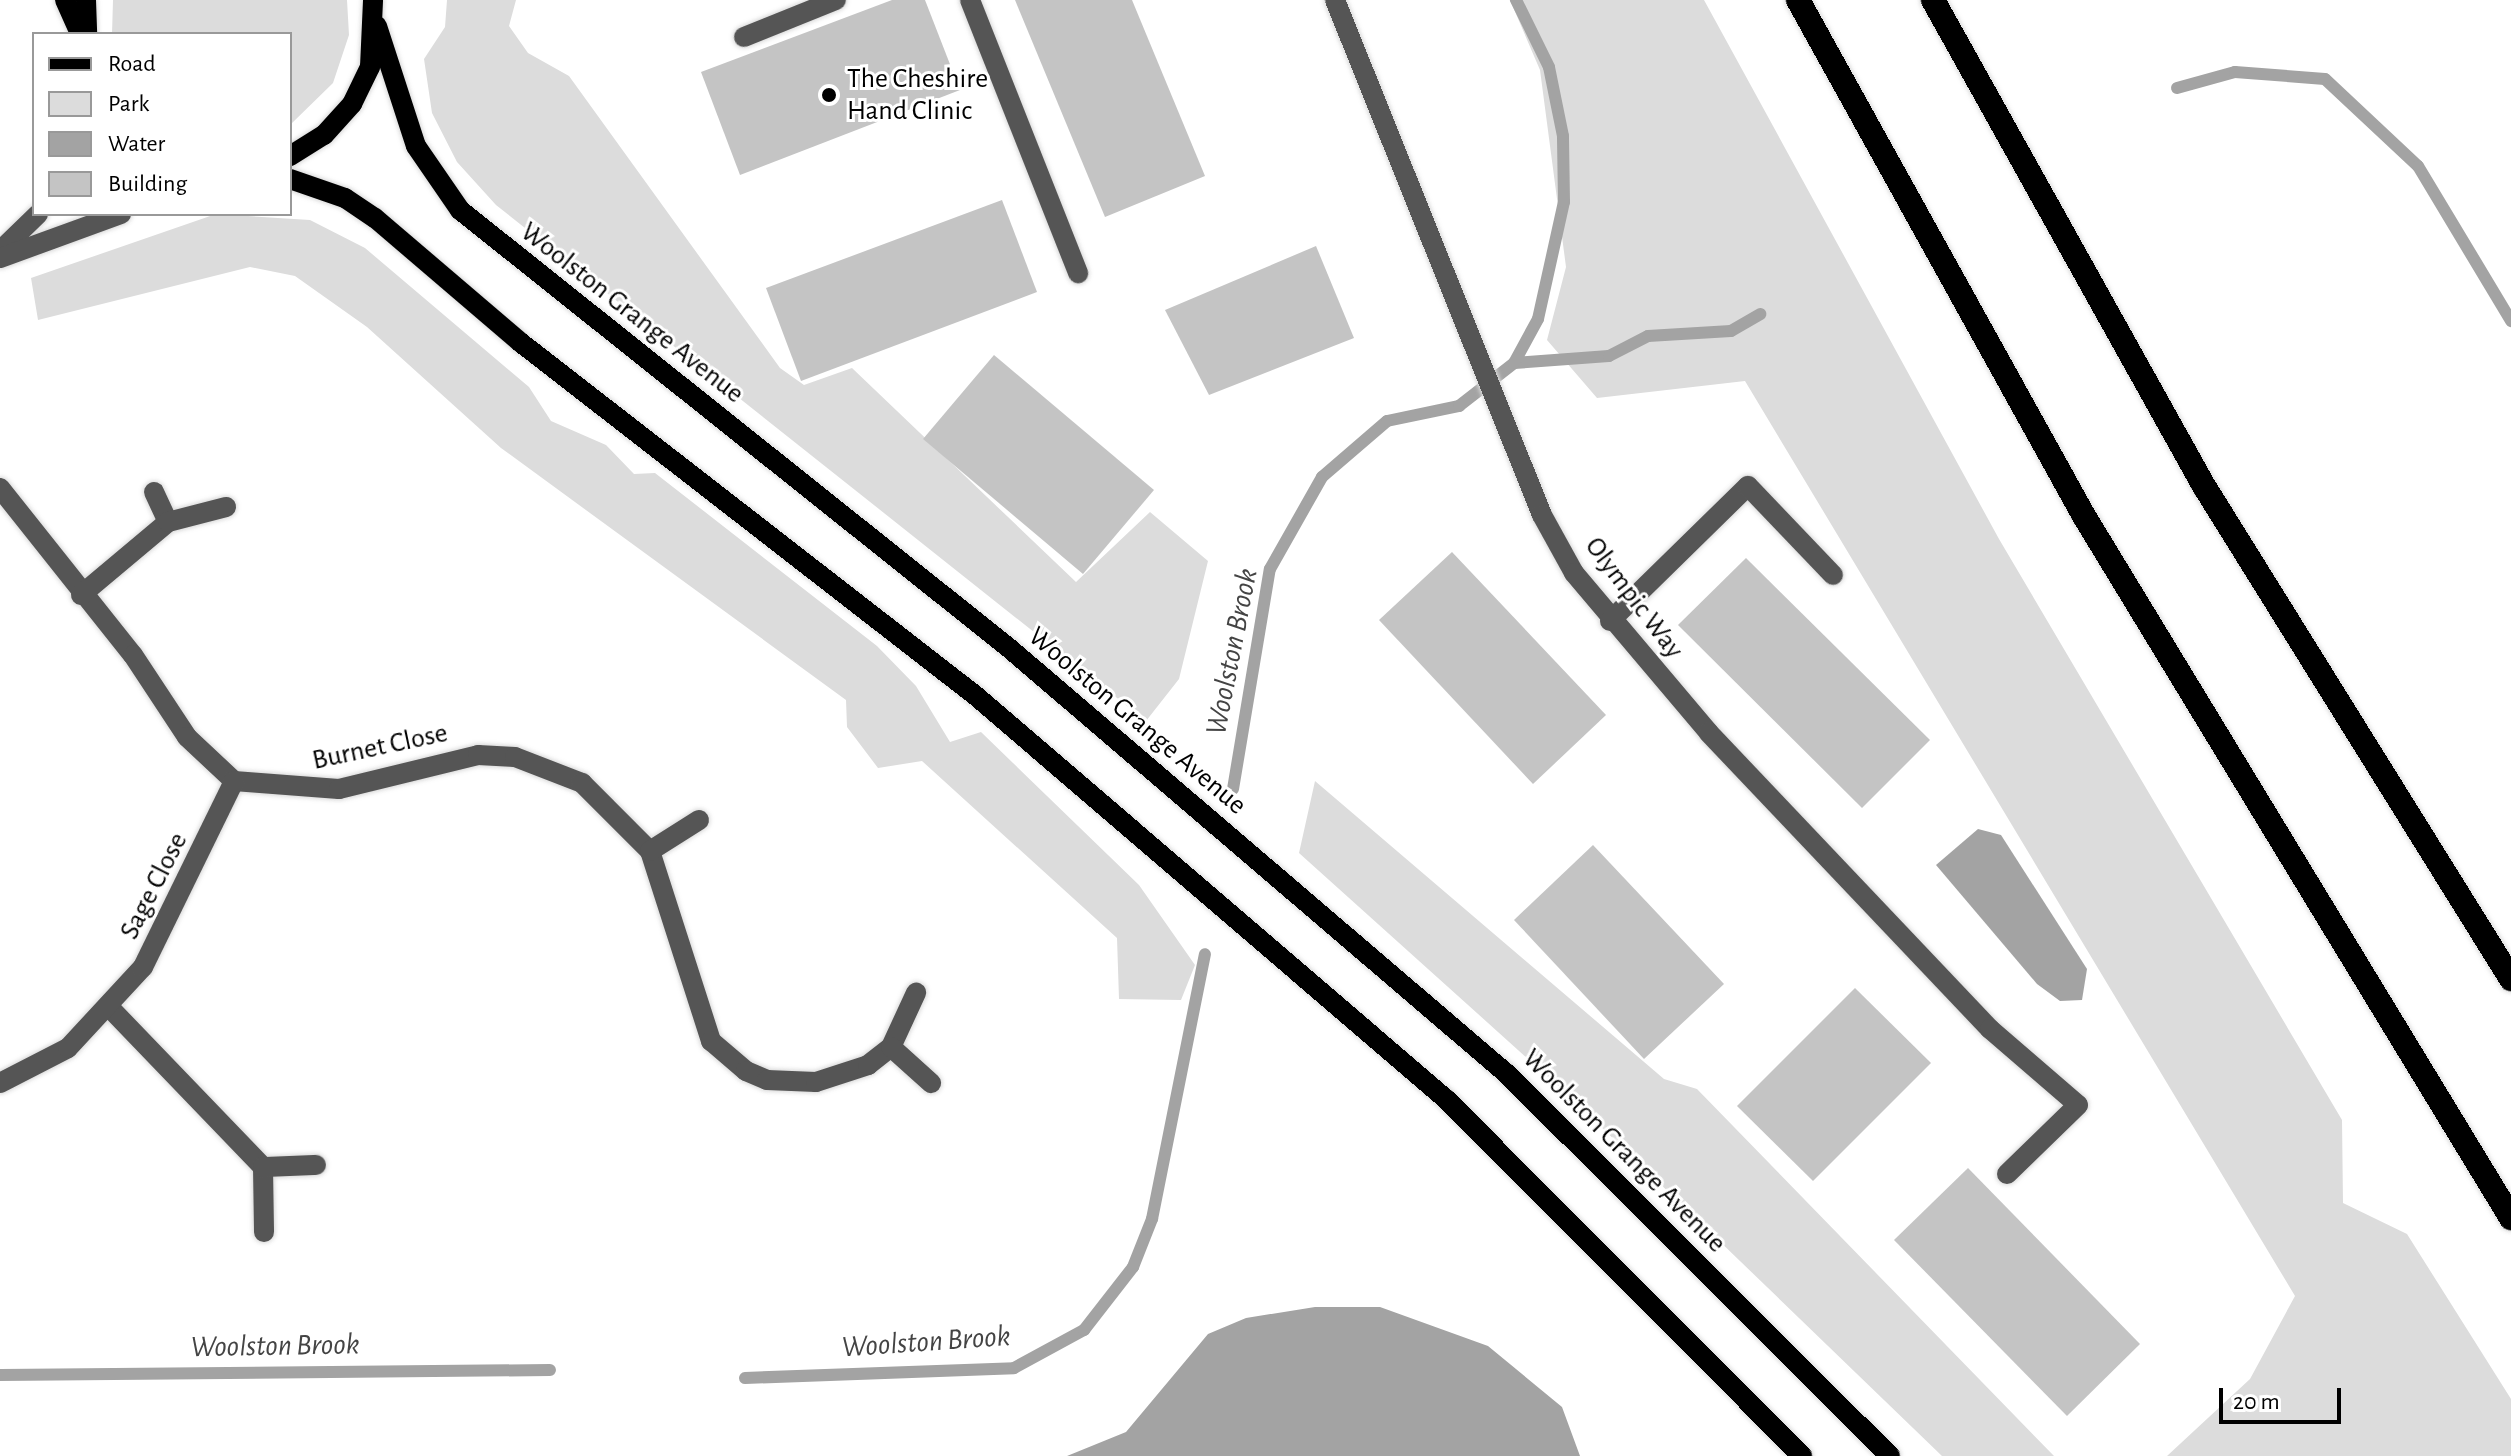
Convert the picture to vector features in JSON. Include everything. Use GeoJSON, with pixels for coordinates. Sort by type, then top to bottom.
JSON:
{"type":"FeatureCollection","features":[{"type":"Feature","properties":{"kind":"highway"},"geometry":{"type":"LineString","coordinates":[[1798,0],[2084,516],[2511,1218]]}},
{"type":"Feature","properties":{"kind":"highway"},"geometry":{"type":"LineString","coordinates":[[1933,0],[2204,486],[2511,979]]}},
{"type":"Feature","properties":{"kind":"main road"},"geometry":{"type":"LineString","coordinates":[[65,0],[79,32]]}},
{"type":"Feature","properties":{"kind":"main road"},"geometry":{"type":"LineString","coordinates":[[86,0],[87,32]]}},
{"type":"Feature","properties":{"kind":"main road"},"geometry":{"type":"LineString","coordinates":[[292,155],[324,135],[352,104],[370,67],[376,11]]}},
{"type":"Feature","properties":{"kind":"main road","name":"Woolston Grange Avenue"},"geometry":{"type":"LineString","coordinates":[[376,11],[416,146],[460,210],[1009,648],[1507,1074],[1890,1456]]}},
{"type":"Feature","properties":{"kind":"main road"},"geometry":{"type":"LineString","coordinates":[[292,180],[345,198],[375,218],[520,342],[988,706],[1447,1100],[1802,1456]]}},
{"type":"Feature","properties":{"kind":"street"},"geometry":{"type":"LineString","coordinates":[[744,37],[836,0]]}},
{"type":"Feature","properties":{"kind":"street"},"geometry":{"type":"LineString","coordinates":[[970,0],[1078,273]]}},
{"type":"Feature","properties":{"kind":"street","name":"Olympic Way"},"geometry":{"type":"LineString","coordinates":[[1335,0],[1445,265],[1542,515],[1610,621],[1990,1029],[2078,1105],[2007,1174]]}},
{"type":"Feature","properties":{"kind":"street"},"geometry":{"type":"LineString","coordinates":[[0,251],[36,216]]}},
{"type":"Feature","properties":{"kind":"street"},"geometry":{"type":"LineString","coordinates":[[0,258],[116,216]]}},
{"type":"Feature","properties":{"kind":"street"},"geometry":{"type":"LineString","coordinates":[[1610,621],[1748,486],[1833,575]]}},
{"type":"Feature","properties":{"kind":"street"},"geometry":{"type":"LineString","coordinates":[[0,488],[81,595],[133,655],[187,737],[234,781]]}},
{"type":"Feature","properties":{"kind":"street"},"geometry":{"type":"LineString","coordinates":[[154,492],[168,522]]}},
{"type":"Feature","properties":{"kind":"street"},"geometry":{"type":"LineString","coordinates":[[81,595],[168,522],[226,507]]}},
{"type":"Feature","properties":{"kind":"street","name":"Burnet Close"},"geometry":{"type":"LineString","coordinates":[[234,781],[339,789],[435,762],[515,757],[582,783],[650,851],[681,930],[703,1020],[727,1058],[767,1080],[816,1082],[868,1065],[891,1047]]}},
{"type":"Feature","properties":{"kind":"street","name":"Sage Close"},"geometry":{"type":"LineString","coordinates":[[0,1083],[68,1048],[110,1008],[168,925],[234,781]]}},
{"type":"Feature","properties":{"kind":"street"},"geometry":{"type":"LineString","coordinates":[[650,851],[699,820]]}},
{"type":"Feature","properties":{"kind":"street"},"geometry":{"type":"LineString","coordinates":[[916,993],[891,1047],[931,1083]]}},
{"type":"Feature","properties":{"kind":"street"},"geometry":{"type":"LineString","coordinates":[[110,1008],[263,1167],[264,1232]]}},
{"type":"Feature","properties":{"kind":"street"},"geometry":{"type":"LineString","coordinates":[[263,1167],[316,1165]]}},
{"type":"Feature","properties":{"kind":"green space"},"geometry":{"type":"Polygon","coordinates":[[[113,0],[347,0],[349,35],[333,83],[292,123],[292,32],[112,32],[113,0]]]}},
{"type":"Feature","properties":{"kind":"green space"},"geometry":{"type":"Polygon","coordinates":[[[447,0],[516,0],[509,26],[528,53],[569,76],[780,368],[804,385],[852,368],[1076,582],[1150,512],[1208,561],[1179,679],[1146,721],[496,205],[457,162],[432,113],[424,59],[445,27],[447,0]]]}},
{"type":"Feature","properties":{"kind":"green space"},"geometry":{"type":"Polygon","coordinates":[[[1510,0],[1704,0],[1999,539],[2342,1120],[2343,1203],[2407,1234],[2511,1399],[2511,1456],[2167,1456],[2250,1379],[2295,1296],[1745,381],[1597,398],[1547,340],[1566,267],[1540,70],[1510,0]]]}},
{"type":"Feature","properties":{"kind":"green space"},"geometry":{"type":"Polygon","coordinates":[[[210,216],[310,220],[365,248],[529,387],[551,421],[606,445],[634,474],[655,473],[877,646],[916,686],[950,742],[981,732],[1139,885],[1195,965],[1181,1000],[1119,999],[1117,938],[922,761],[878,768],[847,727],[846,700],[501,448],[367,327],[295,276],[250,267],[38,320],[31,278],[210,216]]]}},
{"type":"Feature","properties":{"kind":"green space"},"geometry":{"type":"Polygon","coordinates":[[[1315,781],[1664,1079],[1697,1089],[2054,1456],[1942,1456],[1567,1094],[1299,853],[1315,781]]]}},
{"type":"Feature","properties":{"kind":"water"},"geometry":{"type":"Polygon","coordinates":[[[1978,829],[2001,835],[2087,969],[2082,1000],[2060,1001],[2037,984],[1936,865],[1978,829]]]}},
{"type":"Feature","properties":{"kind":"water"},"geometry":{"type":"Polygon","coordinates":[[[1315,1307],[1380,1307],[1488,1346],[1562,1407],[1580,1456],[1067,1456],[1126,1432],[1208,1334],[1246,1318],[1315,1307]]]}},
{"type":"Feature","properties":{"kind":"building","name":"The Cheshire Hand Clinic"},"geometry":{"type":"Polygon","coordinates":[[[892,0],[925,0],[960,90],[740,175],[701,72],[892,0]]]}},
{"type":"Feature","properties":{"kind":"building"},"geometry":{"type":"Polygon","coordinates":[[[1015,0],[1132,0],[1205,176],[1105,217],[1015,0]]]}},
{"type":"Feature","properties":{"kind":"building"},"geometry":{"type":"Polygon","coordinates":[[[1002,200],[1037,292],[801,381],[766,288],[1002,200]]]}},
{"type":"Feature","properties":{"kind":"building"},"geometry":{"type":"Polygon","coordinates":[[[1316,246],[1354,338],[1209,395],[1165,310],[1316,246]]]}},
{"type":"Feature","properties":{"kind":"building"},"geometry":{"type":"Polygon","coordinates":[[[994,355],[1154,490],[1083,574],[923,439],[994,355]]]}},
{"type":"Feature","properties":{"kind":"building"},"geometry":{"type":"Polygon","coordinates":[[[1452,552],[1606,715],[1533,784],[1379,620],[1452,552]]]}},
{"type":"Feature","properties":{"kind":"building"},"geometry":{"type":"Polygon","coordinates":[[[1746,558],[1930,740],[1862,808],[1678,625],[1746,558]]]}},
{"type":"Feature","properties":{"kind":"building"},"geometry":{"type":"Polygon","coordinates":[[[1593,845],[1724,984],[1644,1059],[1514,920],[1593,845]]]}},
{"type":"Feature","properties":{"kind":"building"},"geometry":{"type":"Polygon","coordinates":[[[1855,988],[1931,1063],[1813,1181],[1737,1106],[1855,988]]]}},
{"type":"Feature","properties":{"kind":"building"},"geometry":{"type":"Polygon","coordinates":[[[1968,1168],[2140,1344],[2067,1416],[1894,1240],[1968,1168]]]}},
{"type":"Feature","properties":{"kind":"waterway","name":"Woolston Brook"},"geometry":{"type":"LineString","coordinates":[[1233,789],[1270,569],[1322,477],[1387,421],[1459,406],[1514,363],[1538,319],[1564,202],[1563,136],[1549,67],[1516,0]]}},
{"type":"Feature","properties":{"kind":"waterway"},"geometry":{"type":"LineString","coordinates":[[2177,88],[2235,72],[2325,79],[2418,166],[2511,321]]}},
{"type":"Feature","properties":{"kind":"waterway"},"geometry":{"type":"LineString","coordinates":[[1514,363],[1609,356],[1648,336],[1731,331],[1761,314]]}},
{"type":"Feature","properties":{"kind":"waterway","name":"Woolston Brook"},"geometry":{"type":"LineString","coordinates":[[745,1378],[1014,1368],[1084,1330],[1133,1267],[1152,1219],[1205,954]]}},
{"type":"Feature","properties":{"kind":"waterway","name":"Woolston Brook"},"geometry":{"type":"LineString","coordinates":[[0,1375],[550,1370]]}},
{"type":"Feature","properties":{"kind":"place","name":"The Cheshire Hand Clinic"},"geometry":{"type":"Point","coordinates":[829,95]}}]}
